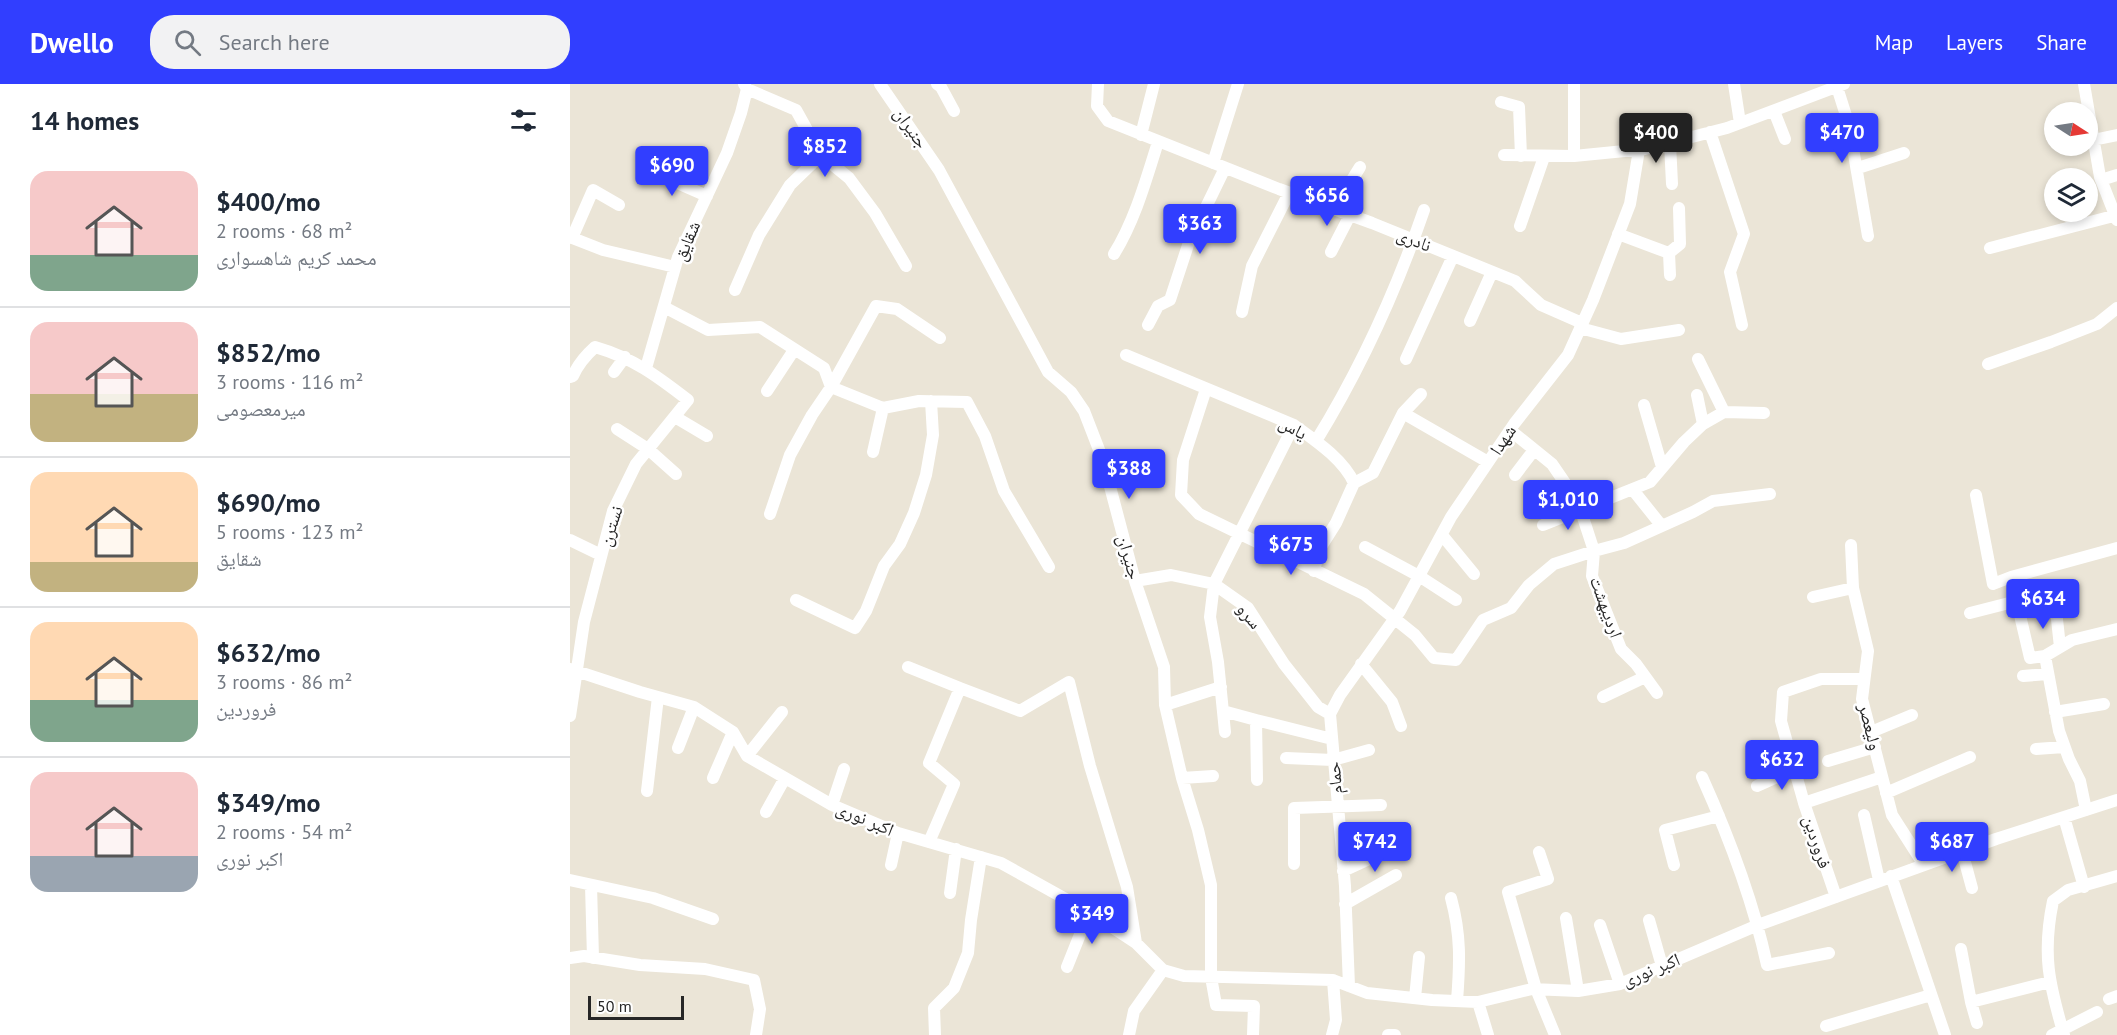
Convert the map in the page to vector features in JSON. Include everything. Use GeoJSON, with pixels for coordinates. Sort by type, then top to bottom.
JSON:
{"type":"FeatureCollection","features":[{"type":"Feature","properties":{"kind":"street","name":"جنیران"},"geometry":{"type":"LineString","coordinates":[[880,84],[939,170],[1048,372],[1071,392],[1084,411],[1103,460],[1135,581],[1164,667],[1165,705],[1211,885],[1211,977],[1216,1005],[1254,1006],[1253,1035]]}},
{"type":"Feature","properties":{"kind":"street"},"geometry":{"type":"LineString","coordinates":[[937,84],[954,111]]}},
{"type":"Feature","properties":{"kind":"street","name":"نادری"},"geometry":{"type":"LineString","coordinates":[[1098,84],[1097,106],[1108,121],[1515,281],[1541,305],[1581,325],[1621,339],[1678,330]]}},
{"type":"Feature","properties":{"kind":"street"},"geometry":{"type":"LineString","coordinates":[[1141,135],[1154,84]]}},
{"type":"Feature","properties":{"kind":"street"},"geometry":{"type":"LineString","coordinates":[[1148,325],[1158,306],[1170,300],[1189,242],[1219,166],[1238,84]]}},
{"type":"Feature","properties":{"kind":"street"},"geometry":{"type":"LineString","coordinates":[[1574,84],[1574,156]]}},
{"type":"Feature","properties":{"kind":"street"},"geometry":{"type":"LineString","coordinates":[[1734,84],[1740,123]]}},
{"type":"Feature","properties":{"kind":"street"},"geometry":{"type":"LineString","coordinates":[[2084,84],[2087,102]]}},
{"type":"Feature","properties":{"kind":"street"},"geometry":{"type":"LineString","coordinates":[[745,86],[796,110],[820,155],[849,178],[875,213],[906,266]]}},
{"type":"Feature","properties":{"kind":"street","name":"شقایق"},"geometry":{"type":"LineString","coordinates":[[646,368],[675,267],[727,153],[741,113],[745,86]]}},
{"type":"Feature","properties":{"kind":"street"},"geometry":{"type":"LineString","coordinates":[[1504,155],[1574,156],[1639,150],[1740,123],[1840,86],[1858,168],[1869,236]]}},
{"type":"Feature","properties":{"kind":"street"},"geometry":{"type":"LineString","coordinates":[[1501,102],[1519,107],[1521,156]]}},
{"type":"Feature","properties":{"kind":"street"},"geometry":{"type":"LineString","coordinates":[[1774,111],[1785,139]]}},
{"type":"Feature","properties":{"kind":"street"},"geometry":{"type":"LineString","coordinates":[[1710,132],[1744,234],[1730,272],[1742,326]]}},
{"type":"Feature","properties":{"kind":"street"},"geometry":{"type":"LineString","coordinates":[[2098,139],[2117,135]]}},
{"type":"Feature","properties":{"kind":"street"},"geometry":{"type":"LineString","coordinates":[[1114,254],[1123,239],[1140,197],[1158,142]]}},
{"type":"Feature","properties":{"kind":"street"},"geometry":{"type":"LineString","coordinates":[[1670,143],[1672,184]]}},
{"type":"Feature","properties":{"kind":"street","name":"شهدا"},"geometry":{"type":"LineString","coordinates":[[1330,714],[1340,695],[1395,618],[1451,517],[1510,430],[1568,355],[1630,204],[1639,150]]}},
{"type":"Feature","properties":{"kind":"street"},"geometry":{"type":"LineString","coordinates":[[1858,168],[1904,153]]}},
{"type":"Feature","properties":{"kind":"street"},"geometry":{"type":"LineString","coordinates":[[735,290],[759,235],[783,195],[820,155]]}},
{"type":"Feature","properties":{"kind":"street"},"geometry":{"type":"LineString","coordinates":[[1990,248],[2116,217],[2101,180],[2096,156]]}},
{"type":"Feature","properties":{"kind":"street"},"geometry":{"type":"LineString","coordinates":[[1520,226],[1544,157]]}},
{"type":"Feature","properties":{"kind":"street"},"geometry":{"type":"LineString","coordinates":[[1334,209],[1360,167]]}},
{"type":"Feature","properties":{"kind":"street"},"geometry":{"type":"LineString","coordinates":[[650,171],[707,196]]}},
{"type":"Feature","properties":{"kind":"street"},"geometry":{"type":"LineString","coordinates":[[2101,180],[2117,175]]}},
{"type":"Feature","properties":{"kind":"street"},"geometry":{"type":"LineString","coordinates":[[619,205],[593,190],[571,237],[603,250],[675,267]]}},
{"type":"Feature","properties":{"kind":"street"},"geometry":{"type":"LineString","coordinates":[[1242,312],[1252,266],[1289,193]]}},
{"type":"Feature","properties":{"kind":"street"},"geometry":{"type":"LineString","coordinates":[[1669,254],[1680,244],[1679,208]]}},
{"type":"Feature","properties":{"kind":"street"},"geometry":{"type":"LineString","coordinates":[[1316,441],[1336,408],[1388,306],[1424,210]]}},
{"type":"Feature","properties":{"kind":"street"},"geometry":{"type":"LineString","coordinates":[[1331,252],[1350,215]]}},
{"type":"Feature","properties":{"kind":"street"},"geometry":{"type":"LineString","coordinates":[[1618,234],[1669,254]]}},
{"type":"Feature","properties":{"kind":"street"},"geometry":{"type":"LineString","coordinates":[[1669,254],[1670,275]]}},
{"type":"Feature","properties":{"kind":"street"},"geometry":{"type":"LineString","coordinates":[[1406,359],[1453,256]]}},
{"type":"Feature","properties":{"kind":"street"},"geometry":{"type":"LineString","coordinates":[[1470,321],[1492,272]]}},
{"type":"Feature","properties":{"kind":"street"},"geometry":{"type":"LineString","coordinates":[[770,514],[790,456],[876,306],[897,309],[940,338]]}},
{"type":"Feature","properties":{"kind":"street"},"geometry":{"type":"LineString","coordinates":[[664,307],[708,330],[760,327],[824,368],[831,387],[883,408],[919,401],[967,402],[985,436],[1004,492],[1049,567]]}},
{"type":"Feature","properties":{"kind":"street"},"geometry":{"type":"LineString","coordinates":[[1988,364],[2097,324],[2117,308]]}},
{"type":"Feature","properties":{"kind":"street"},"geometry":{"type":"LineString","coordinates":[[570,377],[573,376],[583,358],[595,347],[625,357],[646,368]]}},
{"type":"Feature","properties":{"kind":"street"},"geometry":{"type":"LineString","coordinates":[[767,391],[794,350]]}},
{"type":"Feature","properties":{"kind":"street","name":"یاس"},"geometry":{"type":"LineString","coordinates":[[1126,355],[1294,425],[1316,441],[1349,471],[1354,483]]}},
{"type":"Feature","properties":{"kind":"street"},"geometry":{"type":"LineString","coordinates":[[614,372],[625,357]]}},
{"type":"Feature","properties":{"kind":"street"},"geometry":{"type":"LineString","coordinates":[[1698,360],[1724,412]]}},
{"type":"Feature","properties":{"kind":"street","name":"نسترن"},"geometry":{"type":"LineString","coordinates":[[570,717],[573,670],[613,511],[636,464],[688,400],[646,368]]}},
{"type":"Feature","properties":{"kind":"street"},"geometry":{"type":"LineString","coordinates":[[1206,389],[1183,460],[1181,495],[1199,514],[1364,594],[1415,634],[1434,658],[1456,660],[1483,620],[1511,608],[1529,585],[1554,564],[1624,543],[1713,501],[1770,494]]}},
{"type":"Feature","properties":{"kind":"street"},"geometry":{"type":"LineString","coordinates":[[1314,571],[1319,550],[1336,523],[1354,483],[1373,473],[1403,413],[1421,394]]}},
{"type":"Feature","properties":{"kind":"street"},"geometry":{"type":"LineString","coordinates":[[1697,395],[1703,424]]}},
{"type":"Feature","properties":{"kind":"street"},"geometry":{"type":"LineString","coordinates":[[796,600],[855,628],[866,611],[884,566],[900,544],[914,513],[926,475],[933,435],[931,401]]}},
{"type":"Feature","properties":{"kind":"street"},"geometry":{"type":"LineString","coordinates":[[1644,405],[1662,466]]}},
{"type":"Feature","properties":{"kind":"street"},"geometry":{"type":"LineString","coordinates":[[873,452],[883,408]]}},
{"type":"Feature","properties":{"kind":"street"},"geometry":{"type":"LineString","coordinates":[[1543,525],[1650,482],[1662,466],[1703,424],[1724,412],[1764,413]]}},
{"type":"Feature","properties":{"kind":"street"},"geometry":{"type":"LineString","coordinates":[[1403,413],[1488,462]]}},
{"type":"Feature","properties":{"kind":"street"},"geometry":{"type":"LineString","coordinates":[[675,417],[706,436]]}},
{"type":"Feature","properties":{"kind":"street"},"geometry":{"type":"LineString","coordinates":[[1226,732],[1210,617],[1214,584],[1294,425]]}},
{"type":"Feature","properties":{"kind":"street"},"geometry":{"type":"LineString","coordinates":[[617,429],[648,449],[676,474]]}},
{"type":"Feature","properties":{"kind":"street","name":"اردیبهشت"},"geometry":{"type":"LineString","coordinates":[[1510,430],[1552,464],[1582,509],[1594,551],[1592,576],[1621,649],[1636,664],[1657,693]]}},
{"type":"Feature","properties":{"kind":"street"},"geometry":{"type":"LineString","coordinates":[[1515,475],[1534,450]]}},
{"type":"Feature","properties":{"kind":"street"},"geometry":{"type":"LineString","coordinates":[[1633,490],[1661,525]]}},
{"type":"Feature","properties":{"kind":"street"},"geometry":{"type":"LineString","coordinates":[[1976,495],[1993,584],[2117,548]]}},
{"type":"Feature","properties":{"kind":"street"},"geometry":{"type":"LineString","coordinates":[[1442,535],[1474,574]]}},
{"type":"Feature","properties":{"kind":"street"},"geometry":{"type":"LineString","coordinates":[[570,540],[602,555]]}},
{"type":"Feature","properties":{"kind":"street","name":"ولیعصر"},"geometry":{"type":"LineString","coordinates":[[1851,545],[1853,588],[1868,651],[1862,699],[1892,815],[1924,865]]}},
{"type":"Feature","properties":{"kind":"street"},"geometry":{"type":"LineString","coordinates":[[1365,547],[1419,576],[1456,600]]}},
{"type":"Feature","properties":{"kind":"street","name":"سرو"},"geometry":{"type":"LineString","coordinates":[[1135,581],[1171,575],[1214,584],[1248,608],[1284,664],[1318,707],[1330,714]]}},
{"type":"Feature","properties":{"kind":"street"},"geometry":{"type":"LineString","coordinates":[[2012,577],[2030,658],[2045,656],[2072,640],[2117,629]]}},
{"type":"Feature","properties":{"kind":"street"},"geometry":{"type":"LineString","coordinates":[[1813,597],[1853,588]]}},
{"type":"Feature","properties":{"kind":"street"},"geometry":{"type":"LineString","coordinates":[[1970,613],[2017,601]]}},
{"type":"Feature","properties":{"kind":"street"},"geometry":{"type":"LineString","coordinates":[[2056,610],[2060,647]]}},
{"type":"Feature","properties":{"kind":"street"},"geometry":{"type":"LineString","coordinates":[[2045,656],[2064,747],[2080,781],[2086,810]]}},
{"type":"Feature","properties":{"kind":"street"},"geometry":{"type":"LineString","coordinates":[[1361,664],[1392,702],[1401,726]]}},
{"type":"Feature","properties":{"kind":"street"},"geometry":{"type":"LineString","coordinates":[[908,667],[1020,711],[1069,682],[1090,766],[1126,887],[1136,944]]}},
{"type":"Feature","properties":{"kind":"street"},"geometry":{"type":"LineString","coordinates":[[573,670],[658,698],[694,707],[733,732],[747,756],[782,712]]}},
{"type":"Feature","properties":{"kind":"street"},"geometry":{"type":"LineString","coordinates":[[2023,676],[2048,674]]}},
{"type":"Feature","properties":{"kind":"street"},"geometry":{"type":"LineString","coordinates":[[1602,697],[1645,677]]}},
{"type":"Feature","properties":{"kind":"street","name":"فروردین"},"geometry":{"type":"LineString","coordinates":[[1836,897],[1804,803],[1781,721],[1783,692],[1821,679],[1864,678]]}},
{"type":"Feature","properties":{"kind":"street"},"geometry":{"type":"LineString","coordinates":[[1165,705],[1221,687]]}},
{"type":"Feature","properties":{"kind":"street"},"geometry":{"type":"LineString","coordinates":[[929,842],[954,784],[929,763],[960,688]]}},
{"type":"Feature","properties":{"kind":"street"},"geometry":{"type":"LineString","coordinates":[[647,791],[658,698]]}},
{"type":"Feature","properties":{"kind":"street"},"geometry":{"type":"LineString","coordinates":[[2055,712],[2104,704]]}},
{"type":"Feature","properties":{"kind":"street"},"geometry":{"type":"LineString","coordinates":[[678,748],[694,707]]}},
{"type":"Feature","properties":{"kind":"street"},"geometry":{"type":"LineString","coordinates":[[1223,711],[1332,739]]}},
{"type":"Feature","properties":{"kind":"street","name":"حمام"},"geometry":{"type":"LineString","coordinates":[[1330,714],[1343,871],[1349,986]]}},
{"type":"Feature","properties":{"kind":"street"},"geometry":{"type":"LineString","coordinates":[[1871,732],[1912,716]]}},
{"type":"Feature","properties":{"kind":"street"},"geometry":{"type":"LineString","coordinates":[[1256,720],[1257,780]]}},
{"type":"Feature","properties":{"kind":"street"},"geometry":{"type":"LineString","coordinates":[[712,778],[733,732]]}},
{"type":"Feature","properties":{"kind":"street"},"geometry":{"type":"LineString","coordinates":[[1827,760],[1875,747]]}},
{"type":"Feature","properties":{"kind":"street"},"geometry":{"type":"LineString","coordinates":[[2036,749],[2064,747]]}},
{"type":"Feature","properties":{"kind":"street"},"geometry":{"type":"LineString","coordinates":[[1286,758],[1333,760],[1370,750]]}},
{"type":"Feature","properties":{"kind":"street","name":"اکبر نوری"},"geometry":{"type":"LineString","coordinates":[[747,756],[832,805],[898,833],[1001,864],[1089,912],[1136,944],[1163,970],[1184,976],[1333,980],[1367,993],[1478,1002],[1536,989],[1578,991],[1620,984],[1758,925],[1962,851],[2117,800]]}},
{"type":"Feature","properties":{"kind":"street"},"geometry":{"type":"LineString","coordinates":[[1886,793],[1970,757]]}},
{"type":"Feature","properties":{"kind":"street"},"geometry":{"type":"LineString","coordinates":[[832,805],[844,769]]}},
{"type":"Feature","properties":{"kind":"street"},"geometry":{"type":"LineString","coordinates":[[1757,786],[1795,769]]}},
{"type":"Feature","properties":{"kind":"street"},"geometry":{"type":"LineString","coordinates":[[1182,778],[1213,776]]}},
{"type":"Feature","properties":{"kind":"street"},"geometry":{"type":"LineString","coordinates":[[1702,777],[1719,816],[1758,925],[1767,965],[1829,952]]}},
{"type":"Feature","properties":{"kind":"street"},"geometry":{"type":"LineString","coordinates":[[1804,803],[1882,777]]}},
{"type":"Feature","properties":{"kind":"street"},"geometry":{"type":"LineString","coordinates":[[766,812],[786,778]]}},
{"type":"Feature","properties":{"kind":"street"},"geometry":{"type":"LineString","coordinates":[[1293,864],[1294,808],[1381,805]]}},
{"type":"Feature","properties":{"kind":"street"},"geometry":{"type":"LineString","coordinates":[[1864,815],[1885,878],[1945,1035]]}},
{"type":"Feature","properties":{"kind":"street"},"geometry":{"type":"LineString","coordinates":[[1674,865],[1665,830],[1719,816]]}},
{"type":"Feature","properties":{"kind":"street"},"geometry":{"type":"LineString","coordinates":[[2064,817],[2084,887]]}},
{"type":"Feature","properties":{"kind":"street"},"geometry":{"type":"LineString","coordinates":[[891,865],[898,833]]}},
{"type":"Feature","properties":{"kind":"street"},"geometry":{"type":"LineString","coordinates":[[1343,871],[1393,848]]}},
{"type":"Feature","properties":{"kind":"street"},"geometry":{"type":"LineString","coordinates":[[950,893],[956,849]]}},
{"type":"Feature","properties":{"kind":"street"},"geometry":{"type":"LineString","coordinates":[[1962,851],[1972,888]]}},
{"type":"Feature","properties":{"kind":"street"},"geometry":{"type":"LineString","coordinates":[[1539,852],[1548,879],[1508,892],[1536,989],[1555,1035]]}},
{"type":"Feature","properties":{"kind":"street"},"geometry":{"type":"LineString","coordinates":[[935,1035],[934,1008],[954,988],[968,953],[981,857]]}},
{"type":"Feature","properties":{"kind":"street"},"geometry":{"type":"LineString","coordinates":[[1345,904],[1396,875]]}},
{"type":"Feature","properties":{"kind":"street"},"geometry":{"type":"LineString","coordinates":[[2097,1012],[2060,1034],[2046,960],[2047,938],[2053,901],[2068,890],[2117,876]]}},
{"type":"Feature","properties":{"kind":"street"},"geometry":{"type":"LineString","coordinates":[[570,880],[653,898],[713,919]]}},
{"type":"Feature","properties":{"kind":"street"},"geometry":{"type":"LineString","coordinates":[[591,885],[593,958]]}},
{"type":"Feature","properties":{"kind":"street"},"geometry":{"type":"LineString","coordinates":[[1451,898],[1459,927],[1460,967],[1457,1001]]}},
{"type":"Feature","properties":{"kind":"street"},"geometry":{"type":"LineString","coordinates":[[1067,967],[1089,912]]}},
{"type":"Feature","properties":{"kind":"street"},"geometry":{"type":"LineString","coordinates":[[1566,918],[1578,991]]}},
{"type":"Feature","properties":{"kind":"street"},"geometry":{"type":"LineString","coordinates":[[1649,920],[1662,966]]}},
{"type":"Feature","properties":{"kind":"street"},"geometry":{"type":"LineString","coordinates":[[1600,925],[1620,984]]}},
{"type":"Feature","properties":{"kind":"street"},"geometry":{"type":"LineString","coordinates":[[1961,949],[1977,1023]]}},
{"type":"Feature","properties":{"kind":"street"},"geometry":{"type":"LineString","coordinates":[[1415,998],[1419,957]]}},
{"type":"Feature","properties":{"kind":"street"},"geometry":{"type":"LineString","coordinates":[[570,958],[593,958],[640,965],[705,969],[754,980],[760,1009],[756,1035]]}},
{"type":"Feature","properties":{"kind":"street"},"geometry":{"type":"LineString","coordinates":[[1129,1035],[1134,1011],[1163,970]]}},
{"type":"Feature","properties":{"kind":"street"},"geometry":{"type":"LineString","coordinates":[[1332,1035],[1336,1020],[1333,980]]}},
{"type":"Feature","properties":{"kind":"street"},"geometry":{"type":"LineString","coordinates":[[1971,1002],[2050,982]]}},
{"type":"Feature","properties":{"kind":"street"},"geometry":{"type":"LineString","coordinates":[[1826,1026],[1931,995]]}},
{"type":"Feature","properties":{"kind":"street"},"geometry":{"type":"LineString","coordinates":[[1478,1002],[1488,1035]]}},
{"type":"Feature","properties":{"kind":"street"},"geometry":{"type":"LineString","coordinates":[[1388,1035],[1395,1035]]}}]}
